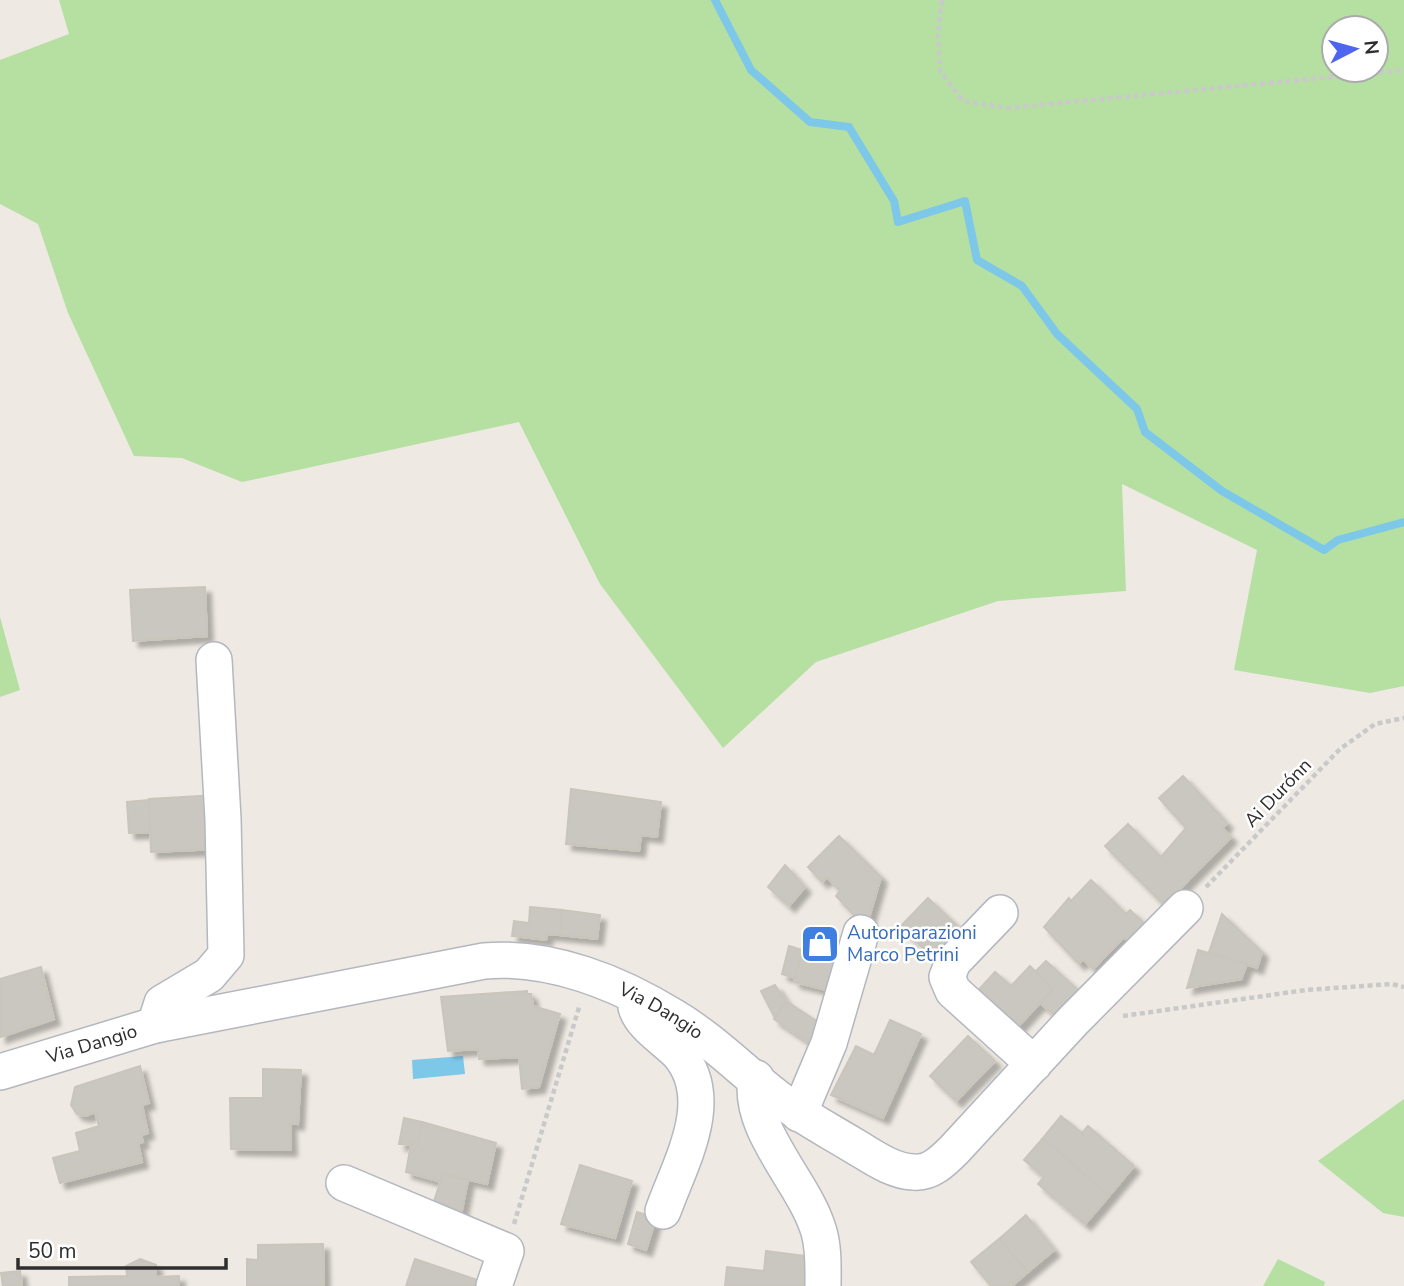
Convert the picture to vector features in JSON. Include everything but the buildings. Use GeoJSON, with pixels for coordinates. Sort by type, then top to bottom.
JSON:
{"type":"FeatureCollection","features":[{"type":"Feature","properties":{"kind":"street"},"geometry":{"type":"LineString","coordinates":[[155,1025],[162,1003],[209,975],[226,954],[223,819],[214,660]]}},
{"type":"Feature","properties":{"kind":"street","name":"Via Dangio"},"geometry":{"type":"LineString","coordinates":[[0,1072],[155,1025],[484,961],[538,961],[588,976],[635,998],[700,1034],[799,1114],[883,1163],[906,1171],[923,1172],[942,1162],[954,1150],[1073,1021],[1185,908]]}},
{"type":"Feature","properties":{"kind":"street"},"geometry":{"type":"LineString","coordinates":[[1000,913],[953,962],[947,977],[953,991],[1034,1064]]}},
{"type":"Feature","properties":{"kind":"street"},"geometry":{"type":"LineString","coordinates":[[799,1114],[829,1043],[861,933]]}},
{"type":"Feature","properties":{"kind":"street"},"geometry":{"type":"LineString","coordinates":[[635,998],[641,1017],[681,1057],[695,1084],[697,1097],[693,1126],[663,1211]]}},
{"type":"Feature","properties":{"kind":"street"},"geometry":{"type":"LineString","coordinates":[[756,1078],[755,1106],[763,1126],[820,1233],[823,1286]]}},
{"type":"Feature","properties":{"kind":"street"},"geometry":{"type":"LineString","coordinates":[[344,1183],[506,1251],[494,1286]]}},
{"type":"Feature","properties":{"kind":"path"},"geometry":{"type":"LineString","coordinates":[[942,0],[938,33],[940,71],[963,101],[1007,108],[1404,70]]}},
{"type":"Feature","properties":{"kind":"path","name":"Ai Durónn"},"geometry":{"type":"LineString","coordinates":[[1185,908],[1340,749],[1375,724],[1404,718]]}},
{"type":"Feature","properties":{"kind":"path"},"geometry":{"type":"LineString","coordinates":[[506,1251],[588,976]]}},
{"type":"Feature","properties":{"kind":"path"},"geometry":{"type":"LineString","coordinates":[[1073,1021],[1164,1013],[1306,990],[1392,984],[1404,987]]}},
{"type":"Feature","properties":{"kind":"green space"},"geometry":{"type":"Polygon","coordinates":[[[59,0],[1404,0],[1404,686],[1370,693],[1234,670],[1257,550],[1122,484],[1126,591],[998,601],[816,662],[723,748],[600,584],[519,422],[242,482],[182,458],[134,456],[68,313],[38,224],[0,204],[0,60],[69,34],[59,0]]]}},
{"type":"Feature","properties":{"kind":"green space"},"geometry":{"type":"Polygon","coordinates":[[[0,617],[20,690],[0,697],[0,617]]]}},
{"type":"Feature","properties":{"kind":"green space"},"geometry":{"type":"Polygon","coordinates":[[[1404,1099],[1404,1217],[1383,1213],[1318,1161],[1404,1099]]]}},
{"type":"Feature","properties":{"kind":"green space"},"geometry":{"type":"Polygon","coordinates":[[[1278,1259],[1325,1282],[1324,1286],[1263,1286],[1278,1259]]]}},
{"type":"Feature","properties":{"kind":"water"},"geometry":{"type":"Polygon","coordinates":[[[463,1056],[465,1074],[413,1079],[412,1060],[463,1056]]]}},
{"type":"Feature","properties":{"kind":"waterway"},"geometry":{"type":"LineString","coordinates":[[715,0],[751,70],[810,122],[849,127],[894,201],[898,222],[965,201],[977,260],[1022,286],[1057,334],[1137,409],[1145,432],[1222,491],[1324,550],[1338,540],[1404,522]]}},
{"type":"Feature","properties":{"kind":"place","name":"Autoriparazioni Marco Petrini"},"geometry":{"type":"Point","coordinates":[820,944]}}]}
